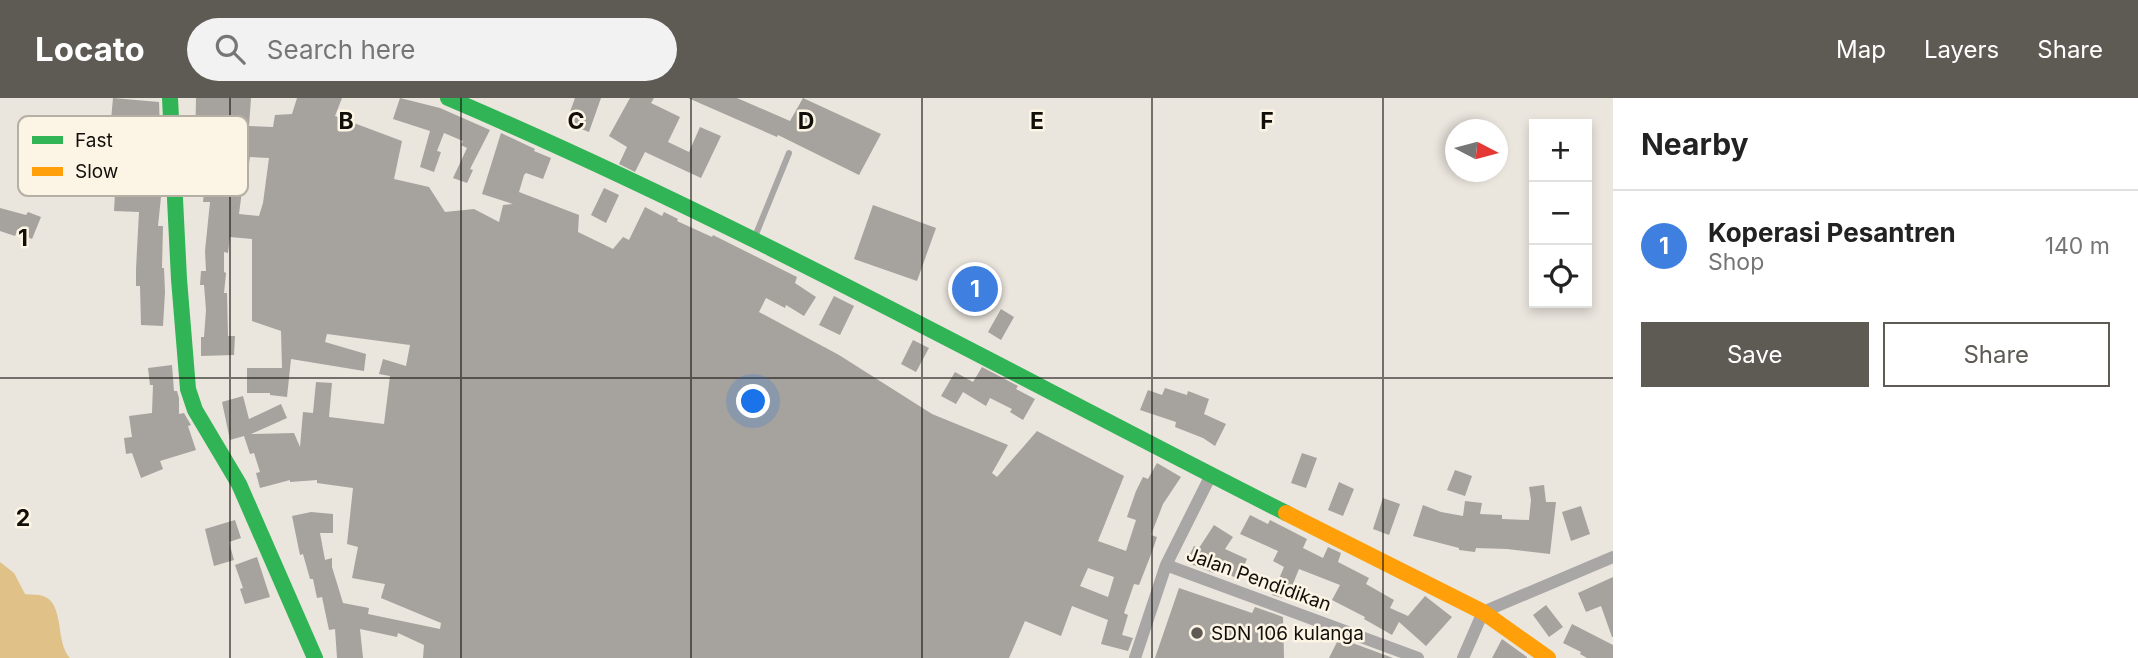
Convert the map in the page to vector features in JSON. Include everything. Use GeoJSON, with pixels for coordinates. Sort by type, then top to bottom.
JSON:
{"type":"FeatureCollection","features":[{"type":"Feature","properties":{"kind":"street"},"geometry":{"type":"LineString","coordinates":[[170,98],[171,116]]}},
{"type":"Feature","properties":{"kind":"street"},"geometry":{"type":"LineString","coordinates":[[448,98],[753,240],[983,355],[1210,475],[1483,612],[1548,658]]}},
{"type":"Feature","properties":{"kind":"street"},"geometry":{"type":"LineString","coordinates":[[175,196],[188,389],[195,410],[239,484],[274,558],[315,658]]}},
{"type":"Feature","properties":{"kind":"street"},"geometry":{"type":"LineString","coordinates":[[1135,658],[1166,565],[1210,475]]}},
{"type":"Feature","properties":{"kind":"street"},"geometry":{"type":"LineString","coordinates":[[1463,658],[1483,612],[1613,557]]}},
{"type":"Feature","properties":{"kind":"street","name":"Jalan Pendidikan"},"geometry":{"type":"LineString","coordinates":[[1166,565],[1418,658]]}},
{"type":"Feature","properties":{"kind":"lane"},"geometry":{"type":"LineString","coordinates":[[753,240],[789,153]]}},
{"type":"Feature","properties":{"kind":"shaded area"},"geometry":{"type":"Polygon","coordinates":[[[0,562],[14,573],[25,594],[41,595],[50,600],[57,615],[65,651],[70,658],[0,658],[0,562]]]}},
{"type":"Feature","properties":{"kind":"building"},"geometry":{"type":"Polygon","coordinates":[[[113,98],[159,102],[159,116],[111,116],[113,98]]]}},
{"type":"Feature","properties":{"kind":"building"},"geometry":{"type":"Polygon","coordinates":[[[196,98],[251,98],[249,126],[273,127],[275,115],[292,114],[297,98],[342,98],[335,116],[402,141],[394,179],[429,187],[445,212],[474,209],[499,222],[503,205],[513,204],[482,194],[501,133],[551,158],[543,179],[526,173],[519,192],[579,215],[578,232],[613,249],[623,237],[629,240],[645,207],[662,216],[664,212],[678,219],[677,221],[712,237],[713,235],[797,277],[795,283],[816,297],[804,316],[786,305],[785,308],[766,298],[759,312],[839,355],[932,414],[1008,445],[992,473],[997,477],[1037,431],[1124,476],[1098,541],[1126,551],[1136,520],[1127,517],[1136,491],[1143,477],[1148,479],[1157,463],[1181,477],[1163,504],[1151,535],[1157,537],[1152,552],[1139,585],[1134,584],[1124,613],[1128,615],[1122,635],[1133,638],[1128,651],[1101,644],[1108,620],[1072,606],[1061,636],[1025,621],[1009,658],[423,658],[424,645],[398,633],[397,637],[360,629],[363,658],[337,658],[335,629],[329,630],[322,597],[317,598],[313,579],[310,579],[303,554],[300,555],[292,516],[311,512],[333,514],[333,533],[320,533],[325,560],[332,558],[332,567],[343,603],[369,608],[368,614],[440,629],[441,623],[381,598],[385,584],[352,578],[358,547],[347,544],[353,488],[317,483],[317,480],[290,480],[260,488],[256,473],[260,472],[254,453],[250,454],[244,436],[230,440],[222,402],[243,396],[249,419],[281,404],[287,418],[251,434],[294,433],[300,447],[303,412],[313,413],[316,382],[332,383],[329,417],[384,424],[390,376],[379,374],[383,359],[406,366],[410,345],[327,334],[325,342],[366,354],[364,371],[291,359],[287,397],[270,393],[247,393],[247,368],[282,368],[281,331],[252,321],[252,239],[230,237],[228,253],[224,252],[224,293],[227,293],[228,336],[235,336],[234,355],[201,356],[206,310],[204,285],[200,285],[201,271],[206,271],[205,251],[210,202],[203,202],[204,196],[241,196],[239,214],[259,216],[269,158],[250,157],[248,169],[248,116],[196,116],[196,98]],[[1088,568],[1080,586],[1108,597],[1114,577],[1088,568]]]}},
{"type":"Feature","properties":{"kind":"building"},"geometry":{"type":"Polygon","coordinates":[[[400,98],[440,108],[490,130],[470,169],[473,170],[467,183],[453,178],[467,148],[461,145],[463,141],[444,133],[437,151],[441,152],[434,172],[420,167],[430,131],[393,119],[400,98]]]}},
{"type":"Feature","properties":{"kind":"building"},"geometry":{"type":"Polygon","coordinates":[[[575,98],[601,98],[589,132],[566,123],[575,98]]]}},
{"type":"Feature","properties":{"kind":"building"},"geometry":{"type":"Polygon","coordinates":[[[630,98],[654,98],[651,103],[680,117],[668,142],[689,152],[700,127],[721,136],[701,178],[645,152],[635,172],[619,164],[627,147],[609,136],[630,98]]]}},
{"type":"Feature","properties":{"kind":"building"},"geometry":{"type":"Polygon","coordinates":[[[688,98],[737,98],[790,121],[803,98],[881,134],[859,175],[778,135],[777,137],[688,98]]]}},
{"type":"Feature","properties":{"kind":"building"},"geometry":{"type":"Polygon","coordinates":[[[604,188],[619,195],[606,223],[591,215],[604,188]]]}},
{"type":"Feature","properties":{"kind":"building"},"geometry":{"type":"Polygon","coordinates":[[[115,196],[161,197],[158,226],[163,226],[163,326],[141,325],[140,286],[136,286],[139,212],[114,211],[115,196]]]}},
{"type":"Feature","properties":{"kind":"building"},"geometry":{"type":"Polygon","coordinates":[[[873,205],[936,228],[917,281],[854,259],[873,205]]]}},
{"type":"Feature","properties":{"kind":"building"},"geometry":{"type":"Polygon","coordinates":[[[0,208],[41,217],[32,239],[17,232],[15,236],[0,231],[0,208]]]}},
{"type":"Feature","properties":{"kind":"building"},"geometry":{"type":"Polygon","coordinates":[[[974,268],[991,274],[977,311],[960,305],[974,268]]]}},
{"type":"Feature","properties":{"kind":"building"},"geometry":{"type":"Polygon","coordinates":[[[834,296],[854,306],[840,335],[819,325],[834,296]]]}},
{"type":"Feature","properties":{"kind":"building"},"geometry":{"type":"Polygon","coordinates":[[[1001,309],[1014,317],[1001,340],[988,332],[1001,309]]]}},
{"type":"Feature","properties":{"kind":"building"},"geometry":{"type":"Polygon","coordinates":[[[913,340],[929,348],[916,372],[901,364],[913,340]]]}},
{"type":"Feature","properties":{"kind":"building"},"geometry":{"type":"Polygon","coordinates":[[[172,365],[174,391],[177,391],[179,398],[179,414],[184,413],[191,425],[188,426],[196,450],[160,461],[163,469],[141,478],[132,453],[126,454],[124,438],[132,437],[129,416],[152,413],[153,385],[150,385],[148,368],[172,365]]]}},
{"type":"Feature","properties":{"kind":"building"},"geometry":{"type":"Polygon","coordinates":[[[982,367],[1018,386],[1016,389],[1035,399],[1023,420],[1010,412],[1012,409],[990,398],[986,406],[963,392],[956,404],[941,396],[955,372],[973,382],[982,367]]]}},
{"type":"Feature","properties":{"kind":"building"},"geometry":{"type":"Polygon","coordinates":[[[1165,388],[1187,395],[1188,391],[1209,399],[1204,414],[1226,424],[1215,446],[1175,427],[1176,422],[1140,410],[1148,390],[1162,395],[1165,388]]]}},
{"type":"Feature","properties":{"kind":"building"},"geometry":{"type":"Polygon","coordinates":[[[1302,453],[1317,458],[1306,488],[1291,483],[1302,453]]]}},
{"type":"Feature","properties":{"kind":"building"},"geometry":{"type":"Polygon","coordinates":[[[1455,470],[1472,476],[1465,496],[1447,490],[1455,470]]]}},
{"type":"Feature","properties":{"kind":"building"},"geometry":{"type":"Polygon","coordinates":[[[1339,482],[1354,489],[1343,516],[1328,510],[1339,482]]]}},
{"type":"Feature","properties":{"kind":"building"},"geometry":{"type":"Polygon","coordinates":[[[1544,485],[1546,502],[1556,502],[1550,554],[1507,549],[1476,548],[1475,552],[1459,550],[1413,536],[1423,505],[1463,516],[1465,501],[1482,503],[1480,514],[1502,515],[1502,519],[1529,520],[1529,487],[1544,485]]]}},
{"type":"Feature","properties":{"kind":"building"},"geometry":{"type":"Polygon","coordinates":[[[1383,498],[1400,504],[1389,535],[1373,529],[1383,498]]]}},
{"type":"Feature","properties":{"kind":"building"},"geometry":{"type":"Polygon","coordinates":[[[1581,506],[1590,534],[1571,541],[1562,512],[1581,506]]]}},
{"type":"Feature","properties":{"kind":"building"},"geometry":{"type":"Polygon","coordinates":[[[1250,515],[1268,524],[1270,520],[1307,539],[1303,548],[1323,558],[1328,547],[1341,553],[1338,562],[1369,578],[1366,584],[1394,600],[1390,608],[1408,616],[1425,596],[1452,617],[1426,646],[1399,622],[1392,635],[1332,600],[1340,585],[1299,569],[1288,596],[1282,594],[1282,598],[1272,595],[1284,567],[1273,561],[1278,551],[1240,534],[1250,515]]]}},
{"type":"Feature","properties":{"kind":"building"},"geometry":{"type":"Polygon","coordinates":[[[235,520],[241,538],[229,542],[234,560],[214,566],[205,529],[235,520]]]}},
{"type":"Feature","properties":{"kind":"building"},"geometry":{"type":"Polygon","coordinates":[[[1214,525],[1233,537],[1225,549],[1247,559],[1238,579],[1216,568],[1213,573],[1186,562],[1194,546],[1199,548],[1214,525]]]}},
{"type":"Feature","properties":{"kind":"building"},"geometry":{"type":"Polygon","coordinates":[[[257,557],[270,597],[245,604],[235,565],[257,557]]]}},
{"type":"Feature","properties":{"kind":"building"},"geometry":{"type":"Polygon","coordinates":[[[1613,577],[1612,637],[1601,606],[1586,612],[1578,593],[1613,577]]]}},
{"type":"Feature","properties":{"kind":"building","name":"SDN 106 kulanga"},"geometry":{"type":"Polygon","coordinates":[[[1179,588],[1252,613],[1255,607],[1283,617],[1284,658],[1155,658],[1179,588]]]}},
{"type":"Feature","properties":{"kind":"building"},"geometry":{"type":"Polygon","coordinates":[[[1546,605],[1563,627],[1549,637],[1533,615],[1546,605]]]}},
{"type":"Feature","properties":{"kind":"building"},"geometry":{"type":"Polygon","coordinates":[[[1572,624],[1613,645],[1613,658],[1587,658],[1563,643],[1572,624]]]}},
{"type":"Feature","properties":{"kind":"building"},"geometry":{"type":"Polygon","coordinates":[[[1339,638],[1393,658],[1329,658],[1339,638]]]}},
{"type":"Feature","properties":{"kind":"building"},"geometry":{"type":"Polygon","coordinates":[[[1502,639],[1527,657],[1527,658],[1492,658],[1502,639]]]}},
{"type":"Feature","properties":{"kind":"traffic: fast"},"geometry":{"type":"LineString","coordinates":[[170,98],[171,116]]}},
{"type":"Feature","properties":{"kind":"traffic: fast"},"geometry":{"type":"LineString","coordinates":[[448,98],[661,194],[870,298],[1286,513]]}},
{"type":"Feature","properties":{"kind":"traffic: fast"},"geometry":{"type":"LineString","coordinates":[[175,196],[188,389],[195,410],[239,484],[315,658]]}},
{"type":"Feature","properties":{"kind":"traffic: slow"},"geometry":{"type":"LineString","coordinates":[[1286,513],[1483,612],[1548,658]]}},
{"type":"Feature","properties":{"kind":"place","name":"Koperasi Pesantren"},"geometry":{"type":"Point","coordinates":[975,289]}},
{"type":"Feature","properties":{"kind":"place","name":"SDN 106 kulanga"},"geometry":{"type":"Point","coordinates":[1197,633]}}]}
